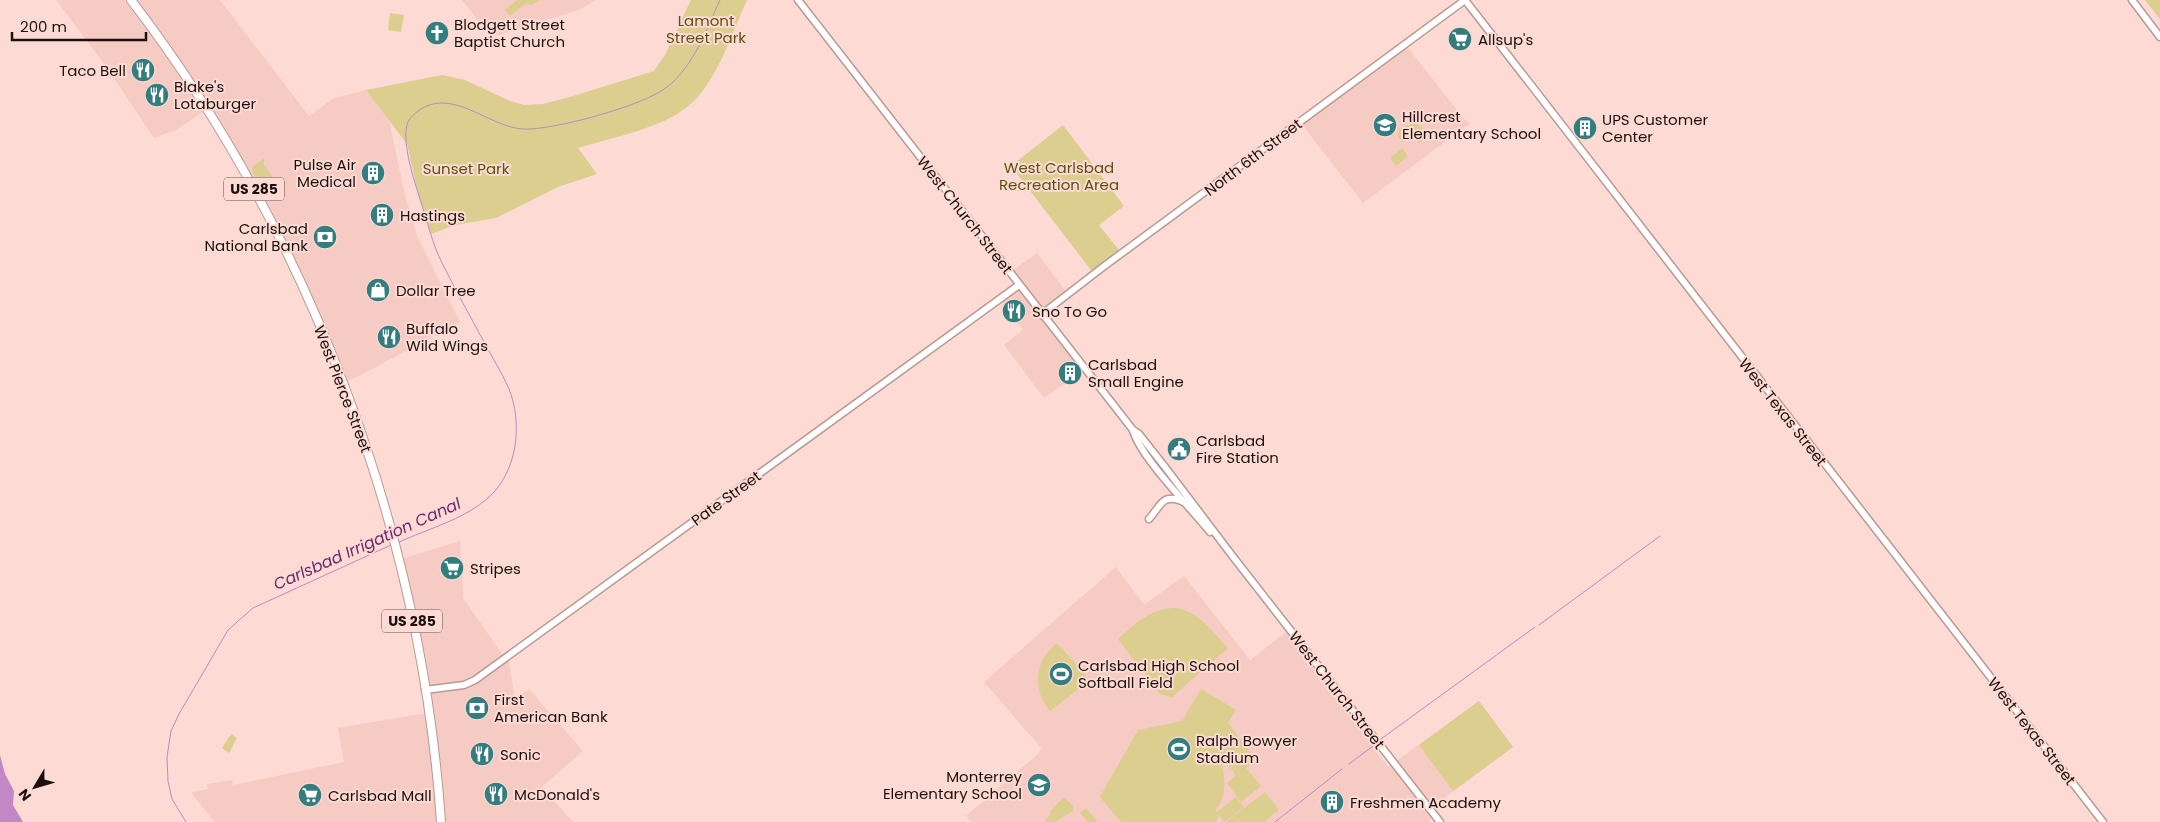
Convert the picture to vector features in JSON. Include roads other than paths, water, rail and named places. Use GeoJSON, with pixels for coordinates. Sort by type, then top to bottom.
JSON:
{"type":"FeatureCollection","features":[{"type":"Feature","properties":{"kind":"highway","name":"West Pierce Street"},"geometry":{"type":"LineString","coordinates":[[131,0],[178,65],[242,168],[276,230],[343,383],[377,484],[396,552],[425,690],[441,822]]}},
{"type":"Feature","properties":{"kind":"street","name":"West Church Street"},"geometry":{"type":"LineString","coordinates":[[798,0],[1018,285],[1133,430],[1144,440],[1440,822]]}},
{"type":"Feature","properties":{"kind":"street","name":"North 6th Street"},"geometry":{"type":"LineString","coordinates":[[1043,316],[1046,311],[1103,268],[1465,0]]}},
{"type":"Feature","properties":{"kind":"street","name":"West Texas Street"},"geometry":{"type":"LineString","coordinates":[[1465,0],[2103,822]]}},
{"type":"Feature","properties":{"kind":"street"},"geometry":{"type":"LineString","coordinates":[[2132,0],[2160,37]]}},
{"type":"Feature","properties":{"kind":"street","name":"Pate Street"},"geometry":{"type":"LineString","coordinates":[[425,690],[464,686],[475,680],[1018,285]]}},
{"type":"Feature","properties":{"kind":"street","name":"West Church Street"},"geometry":{"type":"LineString","coordinates":[[1133,430],[1135,437],[1148,456],[1226,553],[1234,558]]}},
{"type":"Feature","properties":{"kind":"street"},"geometry":{"type":"LineString","coordinates":[[1149,520],[1160,504],[1169,499],[1176,499],[1186,503]]}},
{"type":"Feature","properties":{"kind":"waterway","name":"Carlsbad Irrigation Canal"},"geometry":{"type":"LineString","coordinates":[[397,543],[449,522],[485,500],[503,480],[509,468],[516,442],[516,415],[509,389],[447,273],[432,239],[409,162],[406,142],[408,121],[418,111],[431,105],[444,103],[457,105],[510,127],[523,129],[554,126],[620,109],[656,94],[667,87],[685,69],[698,47],[720,0]]}},
{"type":"Feature","properties":{"kind":"waterway"},"geometry":{"type":"LineString","coordinates":[[1539,625],[1660,536]]}},
{"type":"Feature","properties":{"kind":"waterway","name":"Carlsbad Irrigation Canal"},"geometry":{"type":"LineString","coordinates":[[186,822],[172,799],[168,781],[167,757],[171,731],[228,630],[253,608],[391,545]]}},
{"type":"Feature","properties":{"kind":"waterway"},"geometry":{"type":"LineString","coordinates":[[1381,739],[1535,627]]}},
{"type":"Feature","properties":{"kind":"waterway"},"geometry":{"type":"LineString","coordinates":[[1349,764],[1373,746]]}},
{"type":"Feature","properties":{"kind":"waterway"},"geometry":{"type":"LineString","coordinates":[[1275,822],[1342,769]]}},
{"type":"Feature","properties":{"kind":"place","name":"Blodgett Street Baptist Church"},"geometry":{"type":"Point","coordinates":[437,33]}},
{"type":"Feature","properties":{"kind":"place","name":"Allsup's"},"geometry":{"type":"Point","coordinates":[1460,39]}},
{"type":"Feature","properties":{"kind":"place","name":"Taco Bell"},"geometry":{"type":"Point","coordinates":[143,70]}},
{"type":"Feature","properties":{"kind":"place","name":"Blake's Lotaburger"},"geometry":{"type":"Point","coordinates":[157,95]}},
{"type":"Feature","properties":{"kind":"place","name":"Hillcrest Elementary School"},"geometry":{"type":"Point","coordinates":[1385,125]}},
{"type":"Feature","properties":{"kind":"place","name":"UPS Customer Center"},"geometry":{"type":"Point","coordinates":[1585,128]}},
{"type":"Feature","properties":{"kind":"place","name":"Pulse Air Medical"},"geometry":{"type":"Point","coordinates":[373,173]}},
{"type":"Feature","properties":{"kind":"place","name":"Hastings"},"geometry":{"type":"Point","coordinates":[382,215]}},
{"type":"Feature","properties":{"kind":"place","name":"Carlsbad National Bank"},"geometry":{"type":"Point","coordinates":[325,237]}},
{"type":"Feature","properties":{"kind":"place","name":"Dollar Tree"},"geometry":{"type":"Point","coordinates":[378,290]}},
{"type":"Feature","properties":{"kind":"place","name":"Sno To Go"},"geometry":{"type":"Point","coordinates":[1014,311]}},
{"type":"Feature","properties":{"kind":"place","name":"Buffalo Wild Wings"},"geometry":{"type":"Point","coordinates":[389,337]}},
{"type":"Feature","properties":{"kind":"place","name":"Carlsbad Small Engine"},"geometry":{"type":"Point","coordinates":[1070,373]}},
{"type":"Feature","properties":{"kind":"place","name":"Carlsbad Fire Station"},"geometry":{"type":"Point","coordinates":[1179,449]}},
{"type":"Feature","properties":{"kind":"place","name":"Stripes"},"geometry":{"type":"Point","coordinates":[452,568]}},
{"type":"Feature","properties":{"kind":"place","name":"Carlsbad High School Softball Field"},"geometry":{"type":"Point","coordinates":[1061,674]}},
{"type":"Feature","properties":{"kind":"place","name":"First American Bank"},"geometry":{"type":"Point","coordinates":[477,708]}},
{"type":"Feature","properties":{"kind":"place","name":"Ralph Bowyer Stadium"},"geometry":{"type":"Point","coordinates":[1179,749]}},
{"type":"Feature","properties":{"kind":"place","name":"Sonic"},"geometry":{"type":"Point","coordinates":[482,754]}},
{"type":"Feature","properties":{"kind":"place","name":"Monterrey Elementary School"},"geometry":{"type":"Point","coordinates":[1039,785]}},
{"type":"Feature","properties":{"kind":"place","name":"McDonald's"},"geometry":{"type":"Point","coordinates":[496,794]}},
{"type":"Feature","properties":{"kind":"place","name":"Carlsbad Mall"},"geometry":{"type":"Point","coordinates":[310,795]}},
{"type":"Feature","properties":{"kind":"place","name":"Freshmen Academy"},"geometry":{"type":"Point","coordinates":[1332,802]}},
{"type":"Feature","properties":{"kind":"park label","name":"Lamont Street Park"},"geometry":{"type":"Point","coordinates":[706,28]}},
{"type":"Feature","properties":{"kind":"park label","name":"Sunset Park"},"geometry":{"type":"Point","coordinates":[466,168]}},
{"type":"Feature","properties":{"kind":"park label","name":"West Carlsbad Recreation Area"},"geometry":{"type":"Point","coordinates":[1059,176]}}]}
